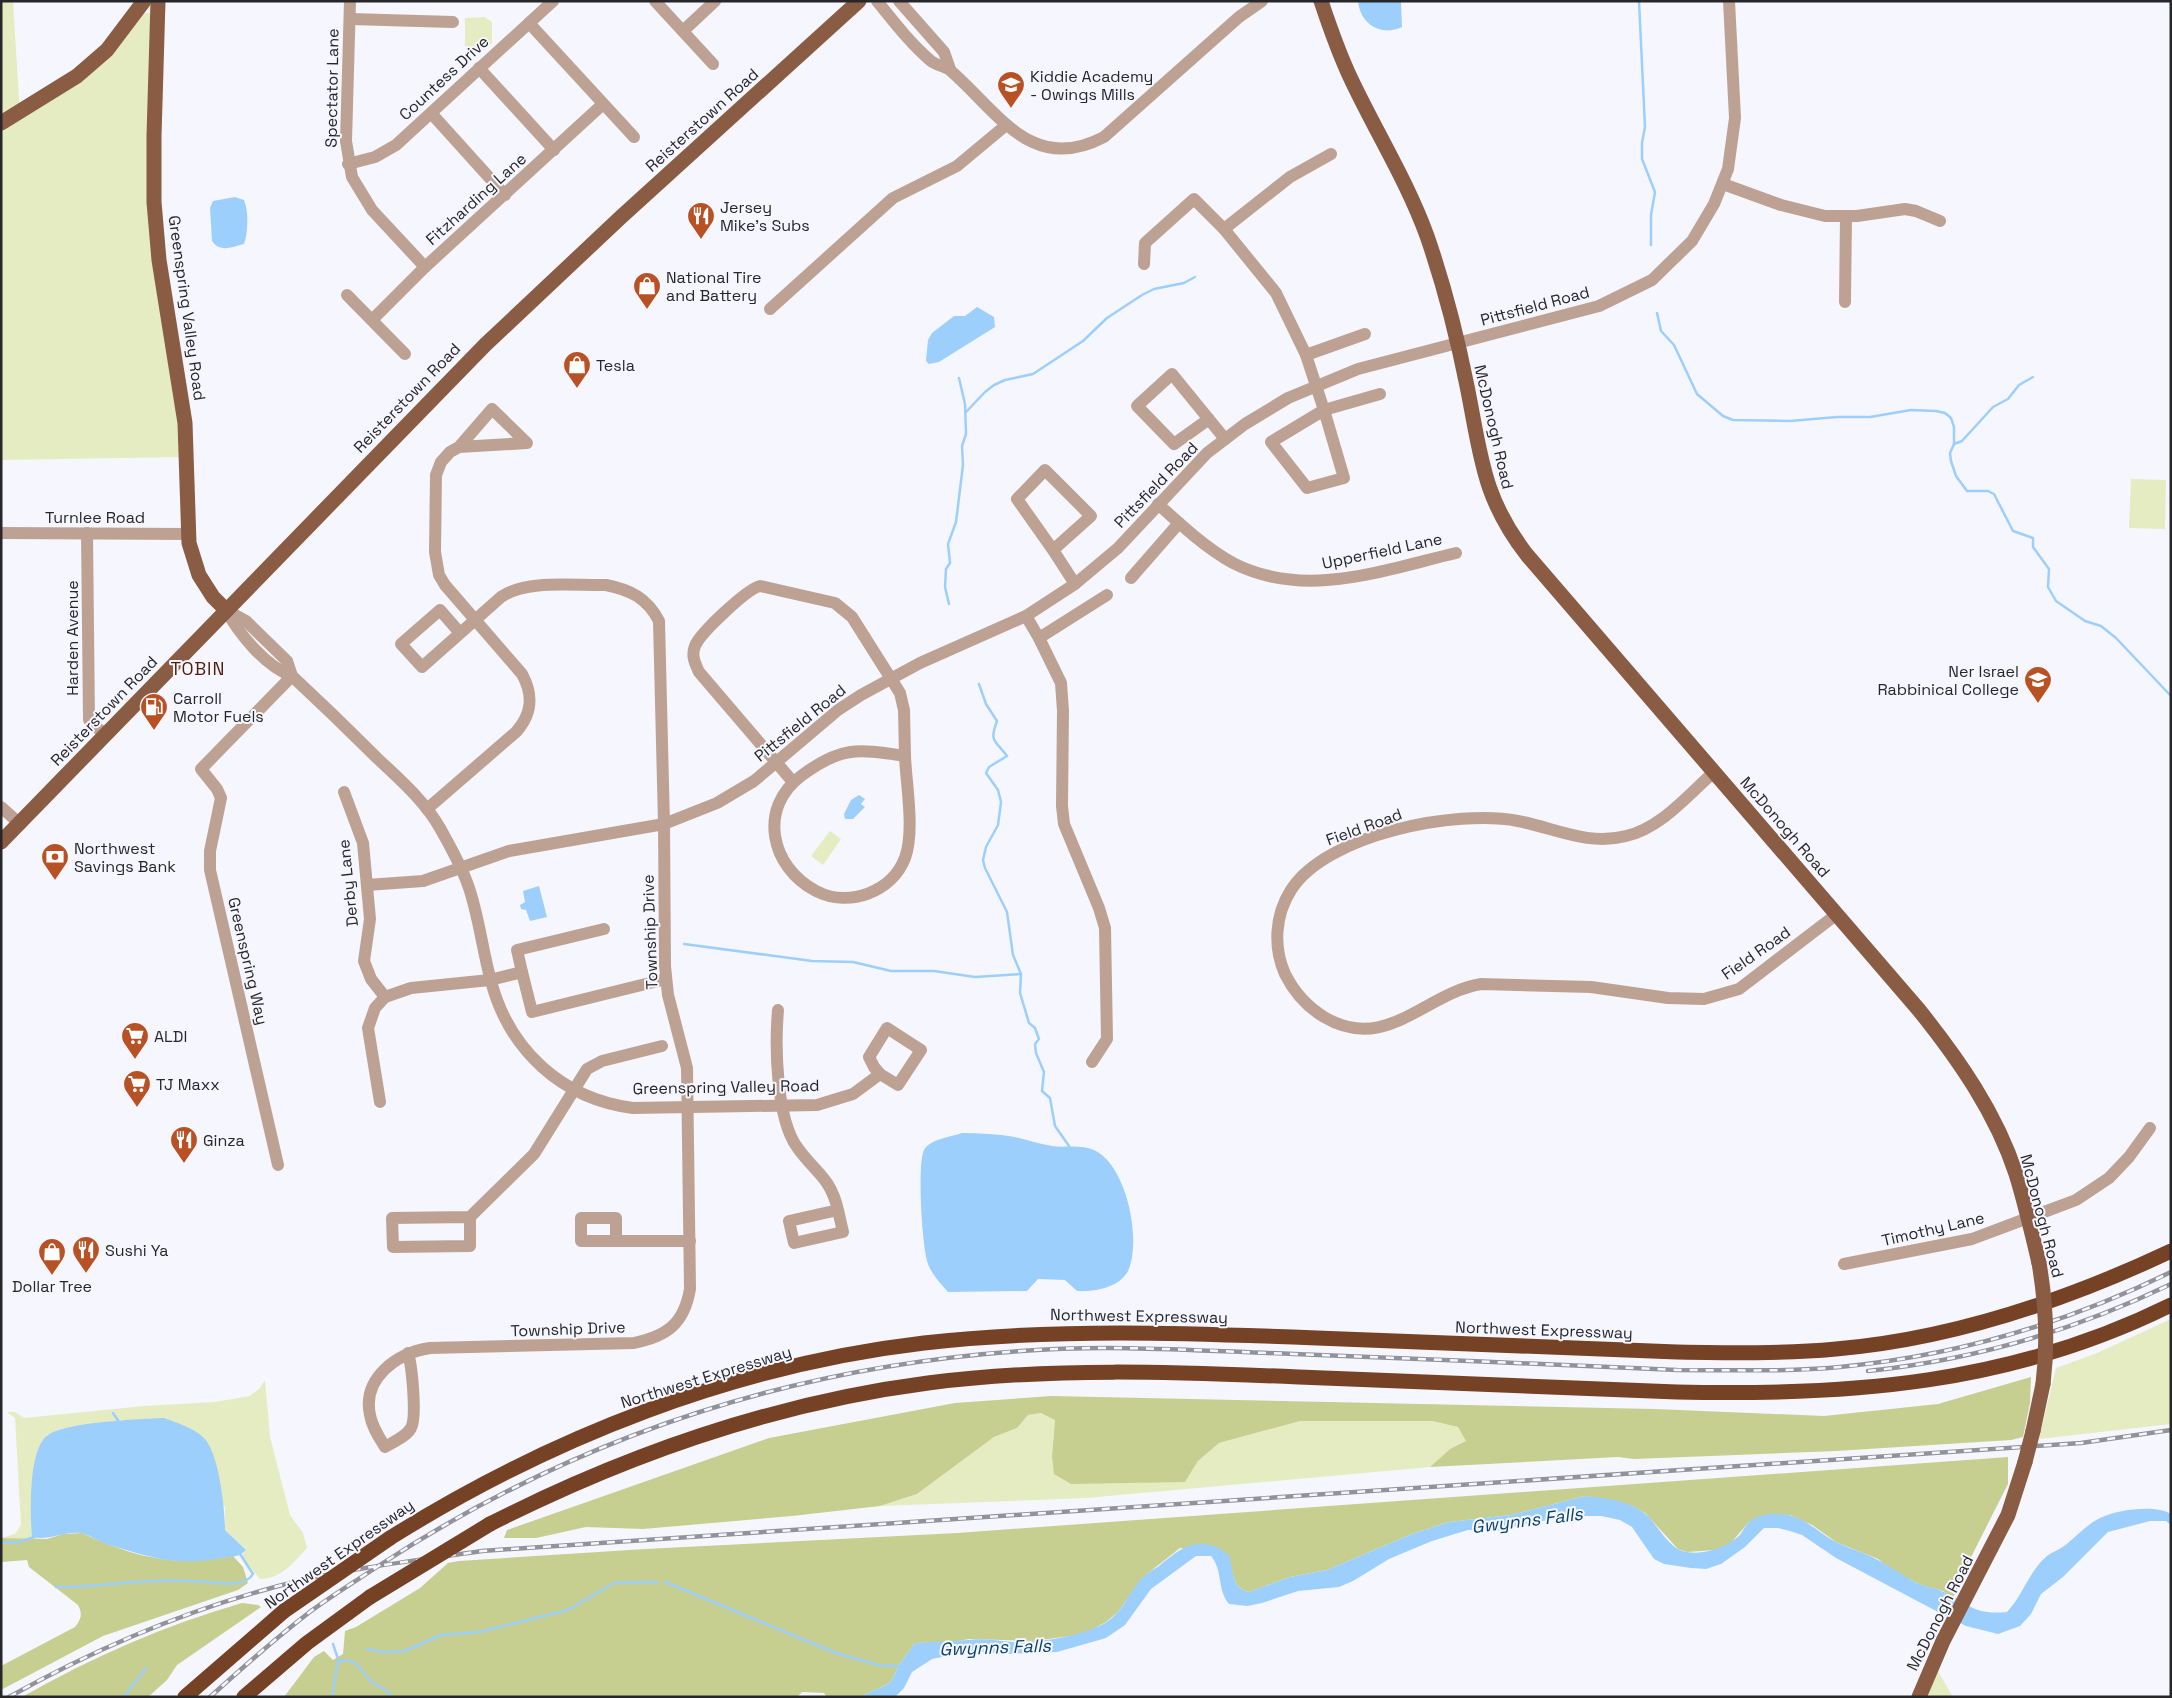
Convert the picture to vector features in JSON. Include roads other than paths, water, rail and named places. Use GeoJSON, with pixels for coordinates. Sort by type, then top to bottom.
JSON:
{"type":"FeatureCollection","features":[{"type":"Feature","properties":{"kind":"highway","name":"Northwest Expressway"},"geometry":{"type":"LineString","coordinates":[[185,1697],[284,1610],[432,1511],[512,1468],[621,1421],[740,1381],[809,1364],[904,1346],[1022,1334],[1119,1331],[1677,1352],[1746,1353],[1836,1349],[1920,1337],[1994,1319],[2048,1303],[2171,1251]]}},
{"type":"Feature","properties":{"kind":"highway"},"geometry":{"type":"LineString","coordinates":[[244,1697],[307,1643],[370,1597],[490,1524],[580,1481],[694,1437],[750,1419],[819,1402],[929,1383],[1024,1374],[1121,1372],[1747,1394],[1843,1391],[1929,1381],[2006,1365],[2120,1327],[2171,1305]]}},
{"type":"Feature","properties":{"kind":"main road"},"geometry":{"type":"LineString","coordinates":[[1,123],[82,72],[107,50],[144,1]]}},
{"type":"Feature","properties":{"kind":"main road","name":"Greenspring Valley Road"},"geometry":{"type":"LineString","coordinates":[[158,1],[154,126],[154,202],[161,269],[184,413],[188,534],[196,569],[207,589],[226,610]]}},
{"type":"Feature","properties":{"kind":"main road","name":"Reisterstown Road"},"geometry":{"type":"LineString","coordinates":[[1,842],[485,344],[621,217],[859,1]]}},
{"type":"Feature","properties":{"kind":"main road","name":"McDonogh Road"},"geometry":{"type":"LineString","coordinates":[[1321,1],[1348,73],[1419,216],[1440,276],[1458,344],[1484,475],[1504,523],[1528,555],[1919,1010],[1969,1076],[2016,1173],[2039,1263],[2046,1308],[2046,1357],[2043,1384],[2025,1462],[2008,1515],[1943,1641],[1919,1697]]}},
{"type":"Feature","properties":{"kind":"street","name":"Spectator Lane"},"geometry":{"type":"LineString","coordinates":[[350,1],[346,141],[348,164],[352,177],[363,198],[425,267]]}},
{"type":"Feature","properties":{"kind":"street","name":"Countess Drive"},"geometry":{"type":"LineString","coordinates":[[348,164],[375,157],[388,150],[553,1]]}},
{"type":"Feature","properties":{"kind":"street"},"geometry":{"type":"LineString","coordinates":[[655,1],[713,64]]}},
{"type":"Feature","properties":{"kind":"street"},"geometry":{"type":"LineString","coordinates":[[683,31],[715,1]]}},
{"type":"Feature","properties":{"kind":"street"},"geometry":{"type":"LineString","coordinates":[[877,1],[932,62],[950,69],[1006,126],[1030,142],[1049,148],[1068,148],[1093,143],[1114,130],[1240,17],[1262,1]]}},
{"type":"Feature","properties":{"kind":"street"},"geometry":{"type":"LineString","coordinates":[[899,1],[944,52],[950,69]]}},
{"type":"Feature","properties":{"kind":"street","name":"Pittsfield Road"},"geometry":{"type":"LineString","coordinates":[[367,885],[423,881],[495,854],[534,844],[664,824],[717,803],[754,781],[838,710],[892,676],[1026,616],[1075,584],[1118,548],[1190,468],[1225,439],[1265,411],[1315,385],[1358,369],[1599,306],[1652,280],[1692,241],[1704,223],[1724,184],[1732,152],[1735,118],[1729,1]]}},
{"type":"Feature","properties":{"kind":"street"},"geometry":{"type":"LineString","coordinates":[[350,19],[453,22]]}},
{"type":"Feature","properties":{"kind":"street"},"geometry":{"type":"LineString","coordinates":[[529,23],[634,137]]}},
{"type":"Feature","properties":{"kind":"street"},"geometry":{"type":"LineString","coordinates":[[479,68],[554,150]]}},
{"type":"Feature","properties":{"kind":"street","name":"Fitzharding Lane"},"geometry":{"type":"LineString","coordinates":[[372,320],[425,267],[506,195],[603,104]]}},
{"type":"Feature","properties":{"kind":"street"},"geometry":{"type":"LineString","coordinates":[[431,113],[506,195]]}},
{"type":"Feature","properties":{"kind":"street"},"geometry":{"type":"LineString","coordinates":[[770,309],[893,198],[958,166],[1006,126]]}},
{"type":"Feature","properties":{"kind":"street"},"geometry":{"type":"LineString","coordinates":[[1224,229],[1290,177],[1331,154]]}},
{"type":"Feature","properties":{"kind":"street"},"geometry":{"type":"LineString","coordinates":[[1724,184],[1799,210],[1824,216],[1846,217],[1906,209],[1940,221]]}},
{"type":"Feature","properties":{"kind":"street"},"geometry":{"type":"LineString","coordinates":[[1144,264],[1145,243],[1194,199],[1224,229],[1276,294],[1306,355],[1324,410],[1344,478],[1307,488],[1271,442],[1324,410],[1380,394]]}},
{"type":"Feature","properties":{"kind":"street"},"geometry":{"type":"LineString","coordinates":[[1845,302],[1846,217]]}},
{"type":"Feature","properties":{"kind":"street"},"geometry":{"type":"LineString","coordinates":[[347,295],[405,354]]}},
{"type":"Feature","properties":{"kind":"street"},"geometry":{"type":"LineString","coordinates":[[1306,355],[1365,334]]}},
{"type":"Feature","properties":{"kind":"street"},"geometry":{"type":"LineString","coordinates":[[1209,419],[1174,444],[1137,406],[1172,374],[1209,419],[1225,439]]}},
{"type":"Feature","properties":{"kind":"street"},"geometry":{"type":"LineString","coordinates":[[427,809],[516,732],[530,709],[530,691],[522,674],[445,585],[439,575],[435,557],[436,475],[441,462],[450,452],[459,447],[492,408],[527,443],[459,447]]}},
{"type":"Feature","properties":{"kind":"street"},"geometry":{"type":"LineString","coordinates":[[1053,550],[1091,516],[1045,470],[1017,499],[1075,584]]}},
{"type":"Feature","properties":{"kind":"street","name":"Upperfield Lane"},"geometry":{"type":"LineString","coordinates":[[1158,504],[1179,523],[1233,562],[1261,574],[1289,580],[1317,582],[1348,578],[1456,552]]}},
{"type":"Feature","properties":{"kind":"street"},"geometry":{"type":"LineString","coordinates":[[1131,578],[1179,523]]}},
{"type":"Feature","properties":{"kind":"street","name":"Turnlee Road"},"geometry":{"type":"LineString","coordinates":[[1,533],[188,534]]}},
{"type":"Feature","properties":{"kind":"street","name":"Harden Avenue"},"geometry":{"type":"LineString","coordinates":[[87,533],[89,720],[105,735]]}},
{"type":"Feature","properties":{"kind":"street","name":"Township Drive"},"geometry":{"type":"LineString","coordinates":[[408,1354],[412,1368],[413,1421],[406,1433],[385,1447],[370,1417],[370,1396],[380,1374],[388,1365],[408,1354],[430,1348],[618,1345],[655,1337],[676,1324],[686,1308],[690,1289],[687,1108],[684,1053],[666,979],[660,629],[656,615],[646,602],[630,591],[606,585],[528,586],[511,590],[422,667],[402,644],[440,610],[460,633]]}},
{"type":"Feature","properties":{"kind":"street"},"geometry":{"type":"LineString","coordinates":[[793,782],[699,672],[694,661],[694,647],[699,637],[751,590],[760,586],[771,587],[840,606],[859,626],[892,676],[902,701],[909,829],[905,858],[886,884],[877,890],[858,897],[838,897],[816,891],[796,874],[781,854],[774,837],[774,818],[781,799],[793,782],[818,763],[844,752],[872,751],[904,756]]}},
{"type":"Feature","properties":{"kind":"street"},"geometry":{"type":"LineString","coordinates":[[1039,638],[1106,595]]}},
{"type":"Feature","properties":{"kind":"street","name":"Greenspring Valley Road"},"geometry":{"type":"LineString","coordinates":[[226,610],[244,637],[279,672],[292,676],[410,790],[439,826],[460,867],[475,910],[490,980],[501,1012],[523,1048],[550,1075],[573,1090],[600,1101],[623,1107],[687,1108],[816,1105],[842,1099],[865,1087],[880,1074]]}},
{"type":"Feature","properties":{"kind":"street"},"geometry":{"type":"LineString","coordinates":[[1026,616],[1057,673],[1063,695],[1062,800],[1064,824],[1099,908],[1105,928],[1107,1039],[1092,1062]]}},
{"type":"Feature","properties":{"kind":"street","name":"Greenspring Way"},"geometry":{"type":"LineString","coordinates":[[278,1165],[210,870],[210,851],[221,798],[218,789],[201,769],[292,676]]}},
{"type":"Feature","properties":{"kind":"street","name":"Field Road"},"geometry":{"type":"LineString","coordinates":[[1714,772],[1656,823],[1627,836],[1600,840],[1583,838],[1518,821],[1477,817],[1408,827],[1343,849],[1304,873],[1289,894],[1282,908],[1277,941],[1284,970],[1290,984],[1308,1006],[1328,1019],[1367,1028],[1379,1027],[1400,1021],[1449,993],[1465,986],[1481,984],[1591,987],[1668,998],[1704,999],[1739,989],[1837,914]]}},
{"type":"Feature","properties":{"kind":"street","name":"Derby Lane"},"geometry":{"type":"LineString","coordinates":[[344,792],[363,844],[370,918],[364,961],[371,979],[385,997]]}},
{"type":"Feature","properties":{"kind":"street"},"geometry":{"type":"LineString","coordinates":[[1,807],[19,823]]}},
{"type":"Feature","properties":{"kind":"street"},"geometry":{"type":"LineString","coordinates":[[604,929],[517,950],[532,1012],[666,979]]}},
{"type":"Feature","properties":{"kind":"street"},"geometry":{"type":"LineString","coordinates":[[380,1102],[368,1028],[375,1008],[385,997],[411,988],[490,980],[522,972]]}},
{"type":"Feature","properties":{"kind":"street"},"geometry":{"type":"LineString","coordinates":[[778,1010],[776,1051],[784,1107],[791,1137],[830,1185],[834,1192],[838,1210]]}},
{"type":"Feature","properties":{"kind":"street"},"geometry":{"type":"LineString","coordinates":[[887,1028],[921,1050],[898,1085],[880,1074],[869,1057],[887,1028]]}},
{"type":"Feature","properties":{"kind":"street"},"geometry":{"type":"LineString","coordinates":[[470,1217],[470,1246],[393,1247],[392,1218],[470,1217],[534,1154],[582,1076],[593,1065],[662,1046]]}},
{"type":"Feature","properties":{"kind":"street","name":"Timothy Lane"},"geometry":{"type":"LineString","coordinates":[[1844,1264],[1972,1239],[2068,1204],[2097,1188],[2129,1157],[2150,1128]]}},
{"type":"Feature","properties":{"kind":"street"},"geometry":{"type":"LineString","coordinates":[[616,1241],[690,1241]]}},
{"type":"Feature","properties":{"kind":"water"},"geometry":{"type":"Polygon","coordinates":[[[1358,1],[1401,1],[1402,27],[1387,30],[1373,26],[1363,16],[1358,1]]]}},
{"type":"Feature","properties":{"kind":"water"},"geometry":{"type":"Polygon","coordinates":[[[235,197],[244,200],[247,210],[247,228],[244,244],[231,248],[222,248],[215,245],[212,241],[210,208],[213,201],[235,197]]]}},
{"type":"Feature","properties":{"kind":"water"},"geometry":{"type":"Polygon","coordinates":[[[977,307],[994,317],[995,327],[939,362],[929,364],[926,361],[928,340],[932,333],[954,316],[965,316],[977,307]]]}},
{"type":"Feature","properties":{"kind":"water"},"geometry":{"type":"Polygon","coordinates":[[[859,795],[865,799],[861,804],[865,807],[853,819],[845,819],[844,814],[851,800],[859,795]]]}},
{"type":"Feature","properties":{"kind":"water"},"geometry":{"type":"Polygon","coordinates":[[[539,886],[547,917],[530,921],[526,910],[521,909],[520,905],[525,902],[523,891],[539,886]]]}},
{"type":"Feature","properties":{"kind":"water"},"geometry":{"type":"Polygon","coordinates":[[[962,1133],[1015,1137],[1052,1146],[1084,1147],[1094,1150],[1106,1158],[1123,1187],[1132,1223],[1132,1258],[1124,1277],[1106,1288],[1091,1291],[1077,1291],[1065,1280],[1038,1279],[1027,1291],[948,1292],[932,1272],[926,1255],[921,1206],[922,1158],[924,1150],[931,1143],[962,1133]]]}},
{"type":"Feature","properties":{"kind":"water"},"geometry":{"type":"Polygon","coordinates":[[[164,1418],[194,1431],[209,1444],[220,1481],[225,1530],[246,1550],[243,1553],[206,1561],[177,1561],[136,1553],[106,1544],[81,1533],[69,1533],[44,1538],[32,1537],[31,1498],[34,1467],[41,1442],[48,1435],[70,1427],[86,1424],[164,1418]]]}},
{"type":"Feature","properties":{"kind":"water","name":"Gwynns Falls"},"geometry":{"type":"Polygon","coordinates":[[[1585,1496],[1615,1500],[1637,1508],[1648,1517],[1674,1546],[1680,1550],[1694,1553],[1716,1549],[1729,1543],[1740,1535],[1749,1522],[1758,1517],[1776,1514],[1792,1516],[1809,1524],[1834,1541],[1882,1562],[1919,1584],[1941,1591],[1973,1608],[1996,1613],[2007,1612],[2035,1569],[2047,1556],[2100,1518],[2136,1509],[2155,1509],[2171,1514],[2171,1525],[2166,1521],[2150,1521],[2108,1532],[2063,1577],[2041,1594],[2031,1614],[2020,1626],[1998,1634],[1966,1626],[1836,1558],[1802,1535],[1778,1528],[1764,1528],[1745,1547],[1721,1564],[1706,1569],[1664,1564],[1654,1559],[1632,1527],[1620,1520],[1601,1516],[1578,1516],[1528,1523],[1497,1531],[1468,1530],[1432,1541],[1389,1559],[1353,1581],[1339,1587],[1298,1591],[1247,1606],[1229,1604],[1223,1593],[1217,1567],[1211,1556],[1196,1556],[1151,1589],[1125,1625],[1106,1638],[1057,1652],[1005,1654],[972,1651],[932,1659],[912,1672],[904,1688],[895,1697],[860,1697],[890,1683],[901,1662],[915,1643],[979,1639],[1013,1642],[1035,1641],[1060,1638],[1096,1628],[1116,1614],[1145,1575],[1176,1553],[1192,1545],[1209,1545],[1219,1548],[1229,1555],[1236,1582],[1243,1590],[1249,1592],[1290,1577],[1327,1570],[1412,1534],[1449,1522],[1511,1515],[1585,1496]]]}},
{"type":"Feature","properties":{"kind":"waterway"},"geometry":{"type":"LineString","coordinates":[[1639,1],[1645,127],[1642,159],[1655,192],[1651,215],[1651,245]]}},
{"type":"Feature","properties":{"kind":"waterway"},"geometry":{"type":"LineString","coordinates":[[966,412],[994,385],[1005,380],[1033,374],[1083,341],[1107,318],[1142,295],[1154,289],[1184,283],[1195,277]]}},
{"type":"Feature","properties":{"kind":"waterway"},"geometry":{"type":"LineString","coordinates":[[1657,313],[1661,331],[1674,345],[1697,394],[1723,416],[1733,420],[1790,421],[1837,417],[1870,417],[1911,410],[1945,413],[1951,418],[1954,427],[1954,444],[1950,453],[1951,461],[1956,476],[1967,491],[1988,491],[1994,494],[2013,531],[2033,538],[2033,547],[2049,569],[2048,587],[2056,601],[2085,621],[2101,626],[2116,638],[2171,696]]}},
{"type":"Feature","properties":{"kind":"waterway"},"geometry":{"type":"LineString","coordinates":[[1954,444],[1962,441],[1993,407],[2008,399],[2019,385],[2033,377]]}},
{"type":"Feature","properties":{"kind":"waterway"},"geometry":{"type":"LineString","coordinates":[[949,604],[945,587],[946,569],[950,563],[948,544],[956,522],[963,465],[962,446],[966,434],[965,404],[959,378]]}},
{"type":"Feature","properties":{"kind":"waterway"},"geometry":{"type":"LineString","coordinates":[[979,684],[986,704],[997,721],[993,737],[1007,756],[989,767],[986,773],[998,790],[1001,802],[998,825],[986,847],[983,860],[985,868],[1007,912],[1013,955],[1021,974],[1020,993],[1029,1023],[1035,1028],[1039,1039],[1035,1044],[1036,1053],[1044,1072],[1042,1091],[1050,1098],[1055,1126],[1069,1146]]}},
{"type":"Feature","properties":{"kind":"waterway"},"geometry":{"type":"LineString","coordinates":[[684,944],[812,961],[853,962],[891,971],[934,971],[975,977],[1021,974]]}},
{"type":"Feature","properties":{"kind":"waterway"},"geometry":{"type":"LineString","coordinates":[[113,1413],[119,1422]]}},
{"type":"Feature","properties":{"kind":"waterway"},"geometry":{"type":"LineString","coordinates":[[1,1543],[19,1542],[34,1537]]}},
{"type":"Feature","properties":{"kind":"waterway"},"geometry":{"type":"LineString","coordinates":[[56,1587],[174,1580],[225,1584],[242,1582],[253,1574],[240,1554]]}},
{"type":"Feature","properties":{"kind":"waterway"},"geometry":{"type":"LineString","coordinates":[[367,1649],[382,1652],[405,1651],[441,1635],[479,1632],[568,1610],[614,1583],[658,1582]]}},
{"type":"Feature","properties":{"kind":"waterway"},"geometry":{"type":"LineString","coordinates":[[665,1582],[836,1653],[878,1665],[899,1666]]}},
{"type":"Feature","properties":{"kind":"waterway"},"geometry":{"type":"LineString","coordinates":[[333,1644],[339,1662]]}},
{"type":"Feature","properties":{"kind":"waterway"},"geometry":{"type":"LineString","coordinates":[[332,1697],[337,1666],[339,1662],[345,1661],[351,1661],[359,1666],[373,1683],[390,1693],[390,1697]]}},
{"type":"Feature","properties":{"kind":"waterway"},"geometry":{"type":"LineString","coordinates":[[124,1697],[146,1668]]}},
{"type":"Feature","properties":{"kind":"railway"},"geometry":{"type":"LineString","coordinates":[[210,1697],[272,1642],[311,1611],[383,1563],[457,1518],[532,1479],[609,1445],[688,1416],[769,1392],[851,1373],[935,1360],[1021,1351],[1089,1348],[1192,1350],[1677,1370],[1820,1369],[1926,1355],[2010,1335],[2092,1307],[2171,1272]]}},
{"type":"Feature","properties":{"kind":"railway"},"geometry":{"type":"LineString","coordinates":[[1868,1371],[1946,1359],[2023,1341],[2098,1315],[2171,1284]]}},
{"type":"Feature","properties":{"kind":"railway"},"geometry":{"type":"LineString","coordinates":[[9,1697],[43,1678],[114,1644],[223,1602],[321,1576],[482,1551],[2081,1443],[2171,1430]]}},
{"type":"Feature","properties":{"kind":"place","name":"Kiddie Academy - Owings Mills"},"geometry":{"type":"Point","coordinates":[1011,109]}},
{"type":"Feature","properties":{"kind":"place","name":"Jersey Mike's Subs"},"geometry":{"type":"Point","coordinates":[701,240]}},
{"type":"Feature","properties":{"kind":"place","name":"National Tire and Battery"},"geometry":{"type":"Point","coordinates":[647,310]}},
{"type":"Feature","properties":{"kind":"place","name":"Tesla"},"geometry":{"type":"Point","coordinates":[577,389]}},
{"type":"Feature","properties":{"kind":"place","name":"Ner Israel Rabbinical College"},"geometry":{"type":"Point","coordinates":[2038,704]}},
{"type":"Feature","properties":{"kind":"place","name":"Carroll Motor Fuels"},"geometry":{"type":"Point","coordinates":[154,731]}},
{"type":"Feature","properties":{"kind":"place","name":"Northwest Savings Bank"},"geometry":{"type":"Point","coordinates":[55,881]}},
{"type":"Feature","properties":{"kind":"place","name":"ALDI"},"geometry":{"type":"Point","coordinates":[135,1060]}},
{"type":"Feature","properties":{"kind":"place","name":"TJ Maxx"},"geometry":{"type":"Point","coordinates":[137,1108]}},
{"type":"Feature","properties":{"kind":"place","name":"Ginza"},"geometry":{"type":"Point","coordinates":[184,1164]}},
{"type":"Feature","properties":{"kind":"place","name":"Sushi Ya"},"geometry":{"type":"Point","coordinates":[86,1274]}},
{"type":"Feature","properties":{"kind":"place","name":"Dollar Tree"},"geometry":{"type":"Point","coordinates":[52,1276]}},
{"type":"Feature","properties":{"kind":"district","name":"TOBIN"},"geometry":{"type":"Point","coordinates":[198,668]}}]}
